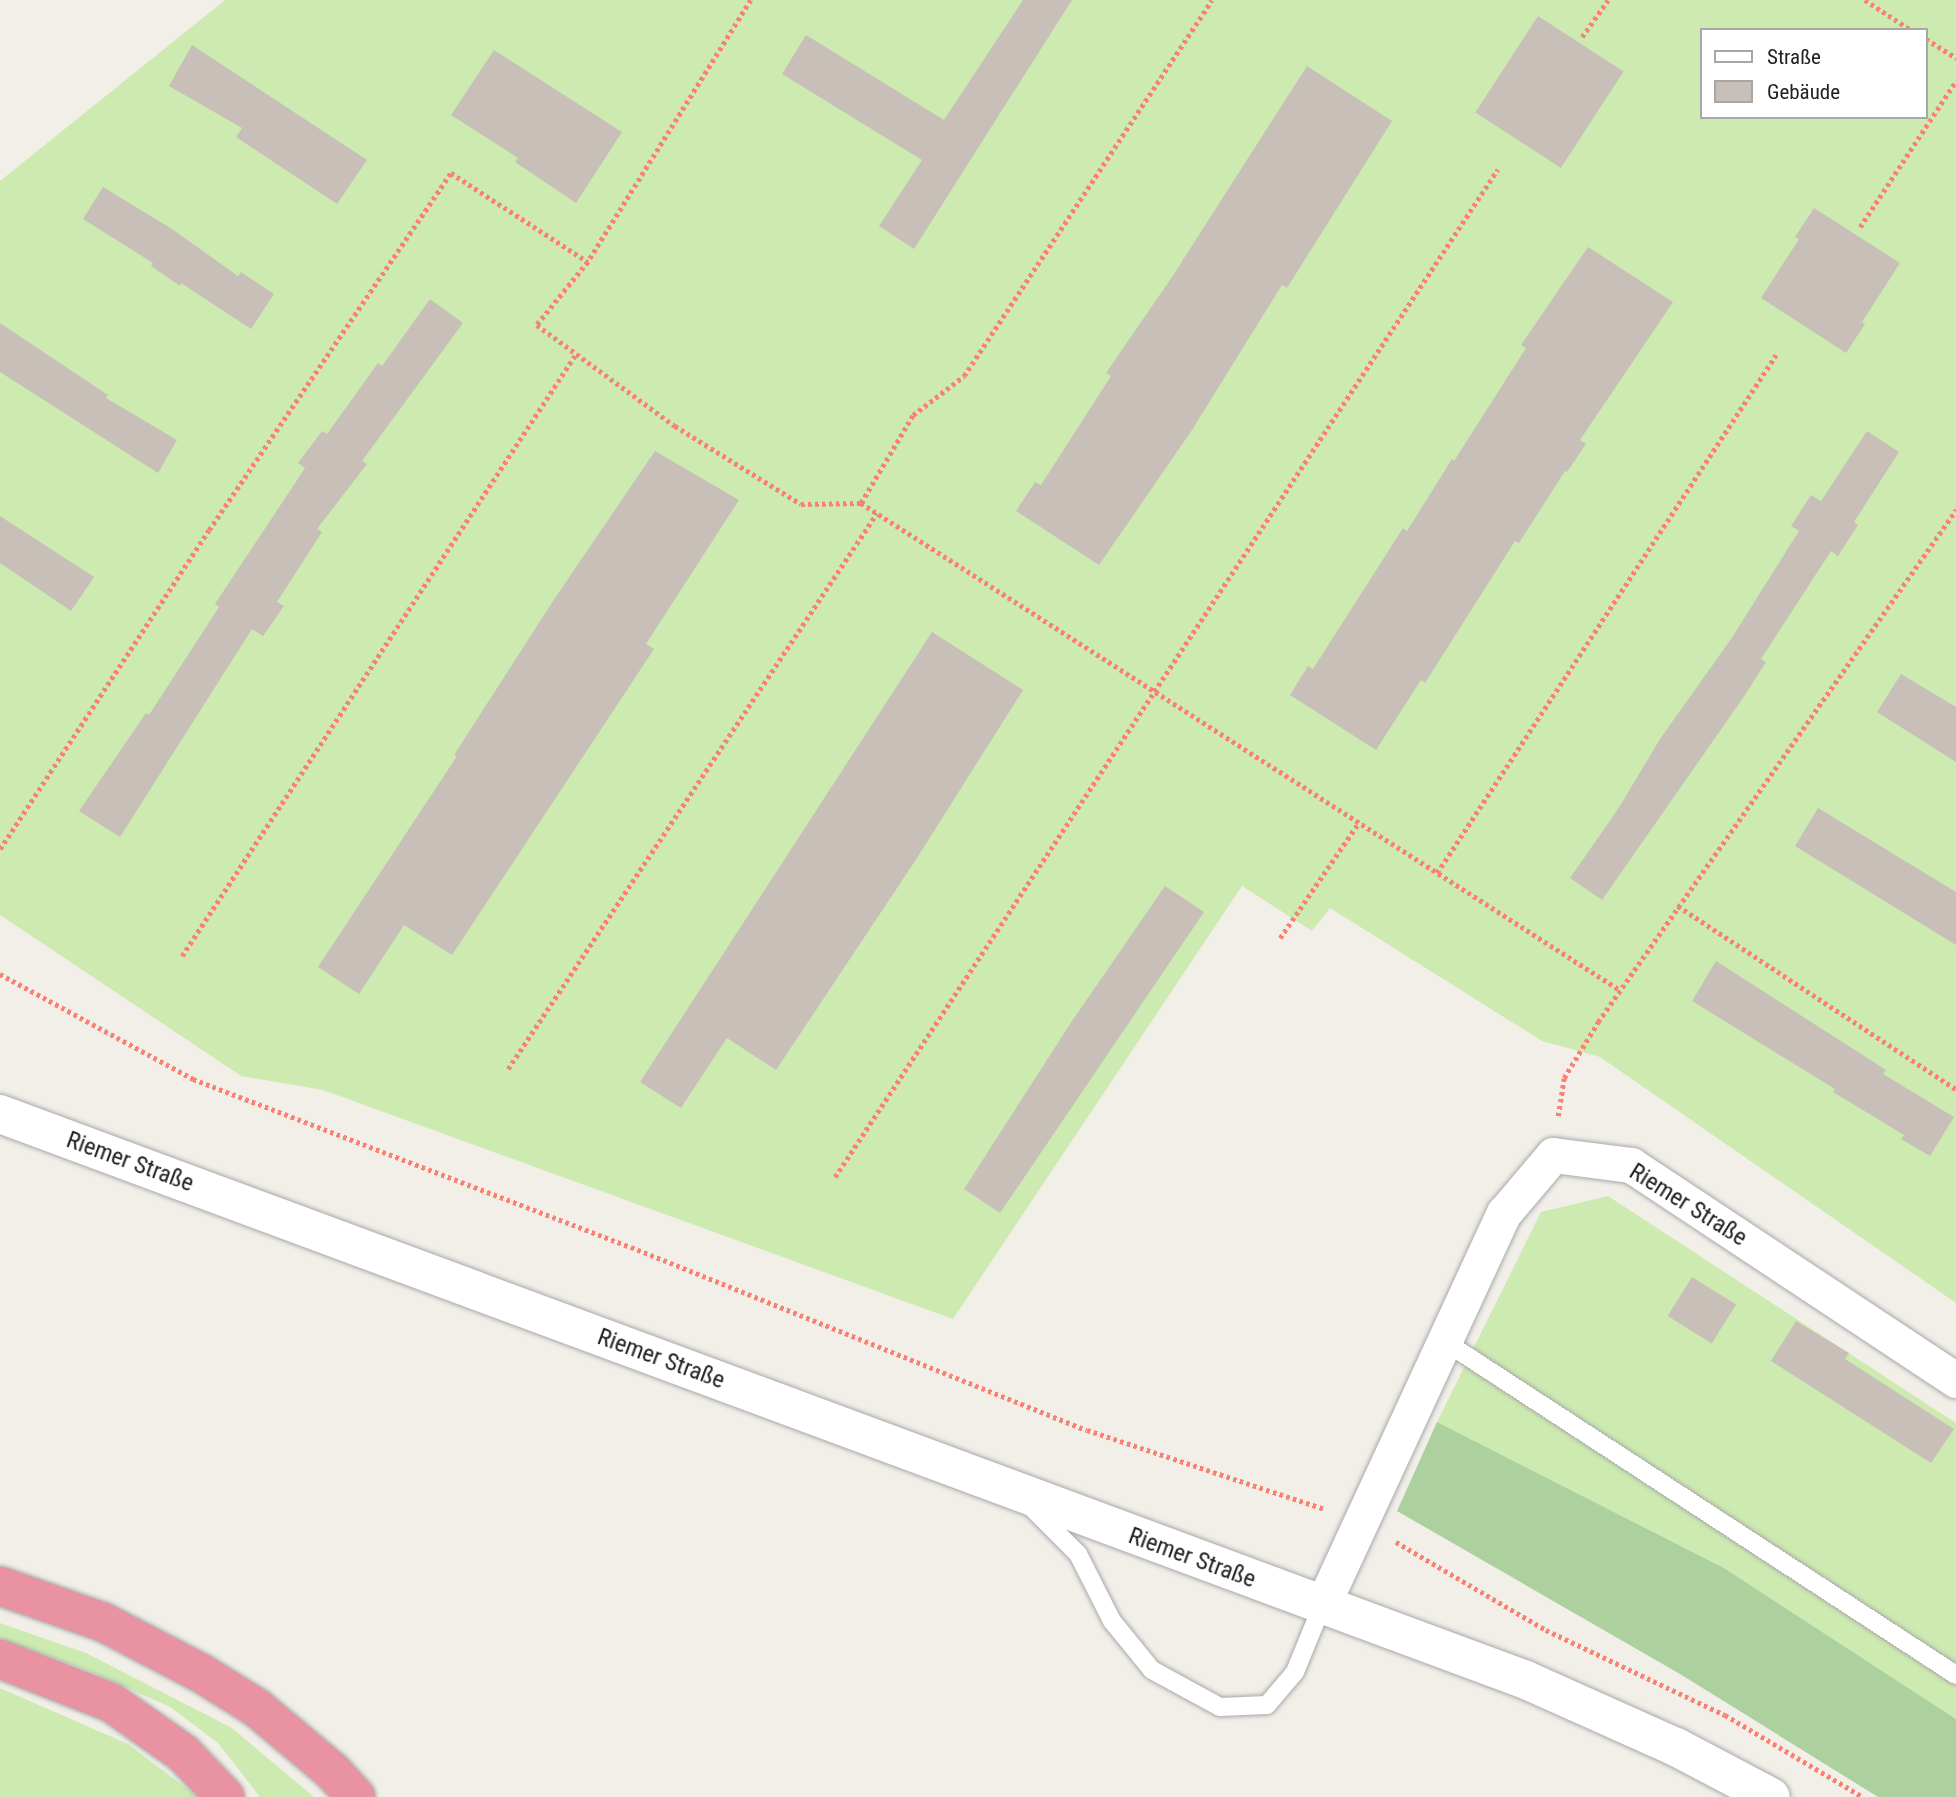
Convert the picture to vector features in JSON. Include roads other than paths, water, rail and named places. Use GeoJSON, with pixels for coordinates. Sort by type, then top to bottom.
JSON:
{"type":"FeatureCollection","features":[{"type":"Feature","properties":{"kind":"highway"},"geometry":{"type":"LineString","coordinates":[[0,1586],[103,1622],[201,1673],[257,1708],[332,1771],[356,1797]]}},
{"type":"Feature","properties":{"kind":"highway"},"geometry":{"type":"LineString","coordinates":[[0,1659],[112,1703],[183,1753],[225,1797]]}},
{"type":"Feature","properties":{"kind":"street","name":"Riemer Straße"},"geometry":{"type":"LineString","coordinates":[[0,1114],[1525,1681],[1676,1747],[1771,1797]]}},
{"type":"Feature","properties":{"kind":"street","name":"Riemer Straße"},"geometry":{"type":"LineString","coordinates":[[1444,1341],[1504,1213],[1553,1155],[1631,1165],[1956,1380]]}},
{"type":"Feature","properties":{"kind":"street"},"geometry":{"type":"LineString","coordinates":[[1322,1606],[1444,1341]]}},
{"type":"Feature","properties":{"kind":"lane"},"geometry":{"type":"LineString","coordinates":[[1444,1341],[1956,1675]]}},
{"type":"Feature","properties":{"kind":"lane"},"geometry":{"type":"LineString","coordinates":[[1015,1492],[1079,1554],[1112,1621],[1152,1670],[1220,1707],[1267,1705],[1295,1672],[1322,1606]]}}]}
